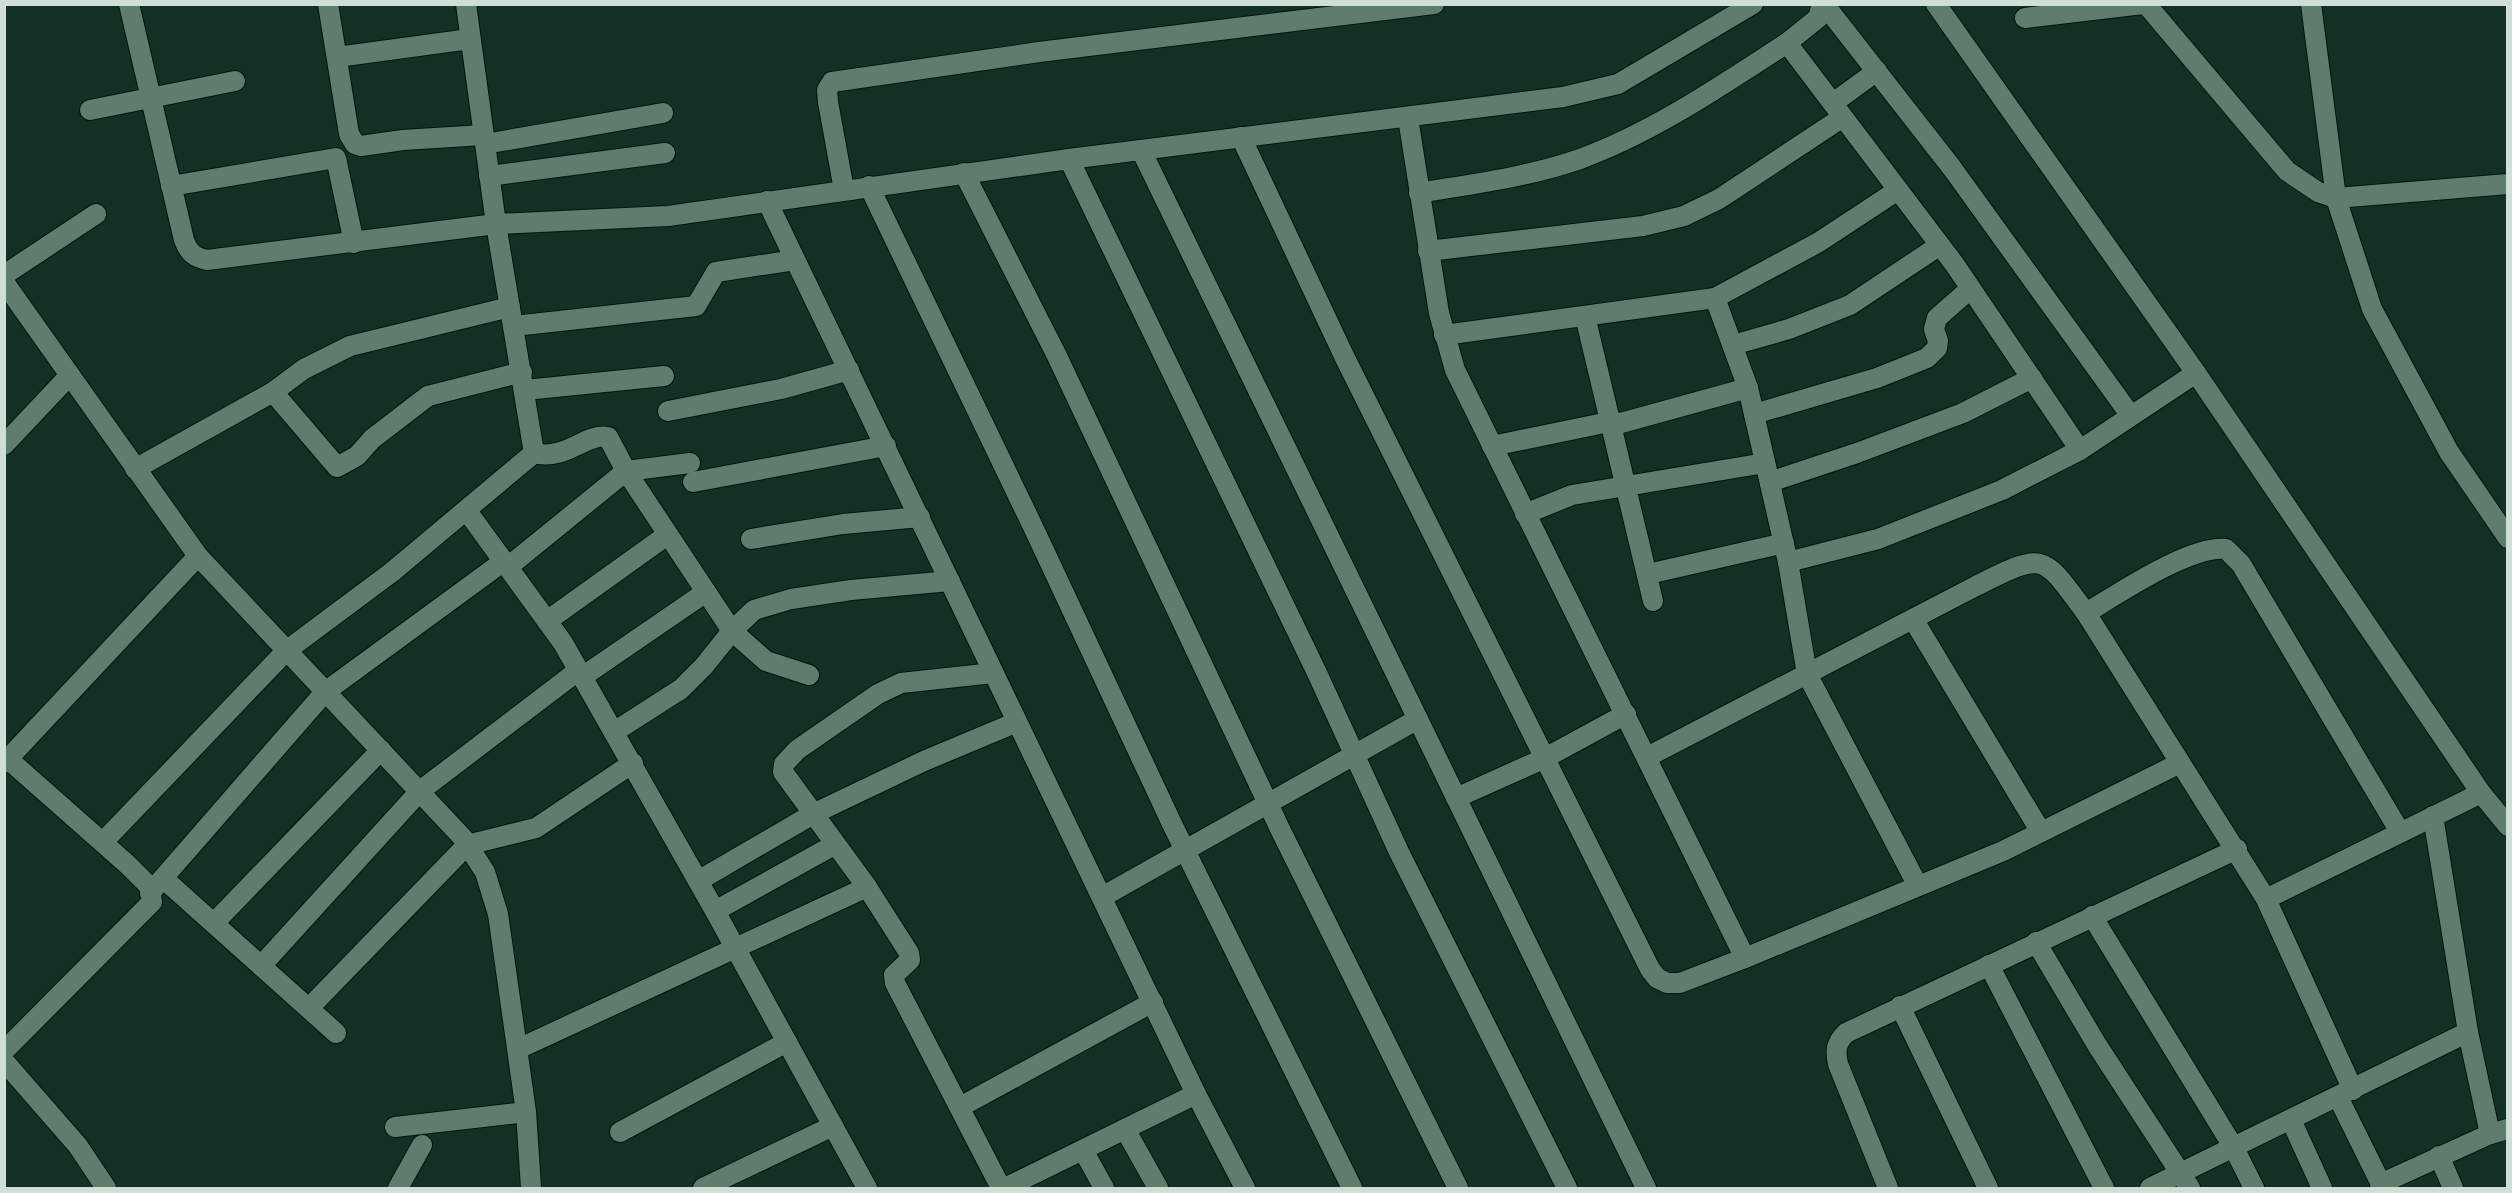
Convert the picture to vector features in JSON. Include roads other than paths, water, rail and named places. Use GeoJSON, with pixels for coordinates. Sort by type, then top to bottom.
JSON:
{"type":"FeatureCollection","features":[{"type":"Feature","properties":{"kind":"street"},"geometry":{"type":"LineString","coordinates":[[129,4],[184,240],[188,252],[197,258],[207,260],[496,224],[668,216],[1069,159],[1563,98],[1618,84],[1753,4]]}},
{"type":"Feature","properties":{"kind":"street"},"geometry":{"type":"LineString","coordinates":[[328,4],[349,134],[355,144],[361,146],[484,140],[663,113]]}},
{"type":"Feature","properties":{"kind":"street"},"geometry":{"type":"LineString","coordinates":[[466,4],[496,224],[534,453]]}},
{"type":"Feature","properties":{"kind":"street"},"geometry":{"type":"LineString","coordinates":[[844,190],[826,90],[832,82],[1039,52],[1434,4]]}},
{"type":"Feature","properties":{"kind":"street"},"geometry":{"type":"LineString","coordinates":[[1419,193],[1525,174],[1580,159],[1641,131],[1788,43],[1818,18],[1823,4]]}},
{"type":"Feature","properties":{"kind":"street"},"geometry":{"type":"LineString","coordinates":[[1823,4],[1952,168],[2131,416]]}},
{"type":"Feature","properties":{"kind":"street"},"geometry":{"type":"LineString","coordinates":[[1936,4],[2196,373],[2481,793],[2508,826]]}},
{"type":"Feature","properties":{"kind":"street"},"geometry":{"type":"LineString","coordinates":[[2025,18],[2145,4],[2287,171],[2318,192],[2336,198],[2508,184]]}},
{"type":"Feature","properties":{"kind":"street"},"geometry":{"type":"LineString","coordinates":[[2311,4],[2336,198],[2378,319],[2449,452],[2508,538]]}},
{"type":"Feature","properties":{"kind":"street"},"geometry":{"type":"LineString","coordinates":[[337,57],[470,39]]}},
{"type":"Feature","properties":{"kind":"street"},"geometry":{"type":"LineString","coordinates":[[1788,43],[1940,245],[2080,450]]}},
{"type":"Feature","properties":{"kind":"street"},"geometry":{"type":"LineString","coordinates":[[1428,251],[1644,226],[1684,216],[1719,199],[1838,110],[1876,72]]}},
{"type":"Feature","properties":{"kind":"street"},"geometry":{"type":"LineString","coordinates":[[90,110],[235,81]]}},
{"type":"Feature","properties":{"kind":"street"},"geometry":{"type":"LineString","coordinates":[[1408,118],[1428,251],[1444,335],[1455,370],[1745,958]]}},
{"type":"Feature","properties":{"kind":"street"},"geometry":{"type":"LineString","coordinates":[[1241,137],[1345,358],[1650,969],[1657,978],[1667,983],[1680,983],[1745,958],[2041,832],[2180,763]]}},
{"type":"Feature","properties":{"kind":"street"},"geometry":{"type":"LineString","coordinates":[[1141,150],[1646,1188]]}},
{"type":"Feature","properties":{"kind":"street"},"geometry":{"type":"LineString","coordinates":[[489,176],[665,153]]}},
{"type":"Feature","properties":{"kind":"street"},"geometry":{"type":"LineString","coordinates":[[171,186],[336,158],[354,243]]}},
{"type":"Feature","properties":{"kind":"street"},"geometry":{"type":"LineString","coordinates":[[1069,159],[1399,852],[1567,1188]]}},
{"type":"Feature","properties":{"kind":"street"},"geometry":{"type":"LineString","coordinates":[[964,173],[1056,354],[1269,805],[1458,1188]]}},
{"type":"Feature","properties":{"kind":"street"},"geometry":{"type":"LineString","coordinates":[[869,186],[1030,520],[1184,850],[1352,1188]]}},
{"type":"Feature","properties":{"kind":"street"},"geometry":{"type":"LineString","coordinates":[[1444,335],[1715,298],[1819,242],[1898,190]]}},
{"type":"Feature","properties":{"kind":"street"},"geometry":{"type":"LineString","coordinates":[[767,201],[1196,1094],[1245,1188]]}},
{"type":"Feature","properties":{"kind":"street"},"geometry":{"type":"LineString","coordinates":[[4,275],[96,214]]}},
{"type":"Feature","properties":{"kind":"street"},"geometry":{"type":"LineString","coordinates":[[1733,345],[1789,329],[1850,305],[1940,245]]}},
{"type":"Feature","properties":{"kind":"street"},"geometry":{"type":"LineString","coordinates":[[135,469],[273,392],[304,369],[350,346],[512,316],[696,306],[716,272],[795,260]]}},
{"type":"Feature","properties":{"kind":"street"},"geometry":{"type":"LineString","coordinates":[[4,282],[198,556],[420,791],[467,845],[485,872],[498,914],[518,1049],[531,1188]]}},
{"type":"Feature","properties":{"kind":"street"},"geometry":{"type":"LineString","coordinates":[[1754,414],[1877,378],[1927,358],[1937,348],[1938,341],[1934,329],[1937,318],[1970,289]]}},
{"type":"Feature","properties":{"kind":"street"},"geometry":{"type":"LineString","coordinates":[[1715,298],[1748,388],[1788,562],[1807,674],[1918,886]]}},
{"type":"Feature","properties":{"kind":"street"},"geometry":{"type":"LineString","coordinates":[[1586,316],[1609,422],[1653,601]]}},
{"type":"Feature","properties":{"kind":"street"},"geometry":{"type":"LineString","coordinates":[[668,411],[781,389],[849,370]]}},
{"type":"Feature","properties":{"kind":"street"},"geometry":{"type":"LineString","coordinates":[[1788,562],[1878,539],[2002,490],[2080,450],[2196,373]]}},
{"type":"Feature","properties":{"kind":"street"},"geometry":{"type":"LineString","coordinates":[[4,445],[70,375]]}},
{"type":"Feature","properties":{"kind":"street"},"geometry":{"type":"LineString","coordinates":[[273,392],[337,467],[357,456],[372,439],[428,396],[523,381],[664,376]]}},
{"type":"Feature","properties":{"kind":"street"},"geometry":{"type":"LineString","coordinates":[[1525,514],[1572,495],[1624,485],[1768,472],[1857,453],[1963,413],[2032,378]]}},
{"type":"Feature","properties":{"kind":"street"},"geometry":{"type":"LineString","coordinates":[[1492,446],[1609,422],[1621,423],[1748,388]]}},
{"type":"Feature","properties":{"kind":"street"},"geometry":{"type":"LineString","coordinates":[[103,842],[286,651],[467,511],[534,453],[556,455],[604,436],[612,441],[626,471],[732,631],[766,661],[809,675]]}},
{"type":"Feature","properties":{"kind":"street"},"geometry":{"type":"LineString","coordinates":[[150,894],[325,692],[506,564],[626,471],[691,473],[886,446]]}},
{"type":"Feature","properties":{"kind":"street"},"geometry":{"type":"LineString","coordinates":[[467,511],[547,621],[580,673],[633,763],[867,1188]]}},
{"type":"Feature","properties":{"kind":"street"},"geometry":{"type":"LineString","coordinates":[[751,539],[843,524],[920,517]]}},
{"type":"Feature","properties":{"kind":"street"},"geometry":{"type":"LineString","coordinates":[[547,621],[668,535]]}},
{"type":"Feature","properties":{"kind":"street"},"geometry":{"type":"LineString","coordinates":[[1648,574],[1784,543]]}},
{"type":"Feature","properties":{"kind":"street"},"geometry":{"type":"LineString","coordinates":[[2086,613],[2174,564],[2204,551],[2226,549],[2241,564],[2400,832]]}},
{"type":"Feature","properties":{"kind":"street"},"geometry":{"type":"LineString","coordinates":[[4,1051],[152,902],[149,886],[103,842],[6,761],[198,556]]}},
{"type":"Feature","properties":{"kind":"street"},"geometry":{"type":"LineString","coordinates":[[1647,757],[2017,566],[2032,562],[2046,565],[2056,572],[2086,613],[2237,849],[2266,899],[2382,1186],[2439,1156],[2499,1131],[2468,1032],[2433,816]]}},
{"type":"Feature","properties":{"kind":"street"},"geometry":{"type":"LineString","coordinates":[[614,732],[681,689],[704,666],[732,631],[754,610],[791,599],[851,590],[950,581]]}},
{"type":"Feature","properties":{"kind":"street"},"geometry":{"type":"LineString","coordinates":[[261,966],[420,791],[580,673],[705,592]]}},
{"type":"Feature","properties":{"kind":"street"},"geometry":{"type":"LineString","coordinates":[[1913,619],[2041,832]]}},
{"type":"Feature","properties":{"kind":"street"},"geometry":{"type":"LineString","coordinates":[[993,673],[901,683],[878,694],[797,750],[784,764],[783,772],[834,846],[884,911],[909,953],[910,960],[894,975],[895,983],[1003,1188],[1196,1094]]}},
{"type":"Feature","properties":{"kind":"street"},"geometry":{"type":"LineString","coordinates":[[1456,798],[1545,758],[1626,714]]}},
{"type":"Feature","properties":{"kind":"street"},"geometry":{"type":"LineString","coordinates":[[1102,897],[1269,805],[1418,719]]}},
{"type":"Feature","properties":{"kind":"street"},"geometry":{"type":"LineString","coordinates":[[698,881],[813,814],[1017,722]]}},
{"type":"Feature","properties":{"kind":"street"},"geometry":{"type":"LineString","coordinates":[[214,923],[381,750]]}},
{"type":"Feature","properties":{"kind":"street"},"geometry":{"type":"LineString","coordinates":[[309,1008],[467,845],[536,828],[633,763]]}},
{"type":"Feature","properties":{"kind":"street"},"geometry":{"type":"LineString","coordinates":[[2266,899],[2481,793]]}},
{"type":"Feature","properties":{"kind":"street"},"geometry":{"type":"LineString","coordinates":[[715,911],[834,846]]}},
{"type":"Feature","properties":{"kind":"street"},"geometry":{"type":"LineString","coordinates":[[1888,1188],[1836,1053],[1838,1041],[1846,1033],[2237,849]]}},
{"type":"Feature","properties":{"kind":"street"},"geometry":{"type":"LineString","coordinates":[[164,879],[336,1033]]}},
{"type":"Feature","properties":{"kind":"street"},"geometry":{"type":"LineString","coordinates":[[518,1049],[867,887]]}},
{"type":"Feature","properties":{"kind":"street"},"geometry":{"type":"LineString","coordinates":[[2092,916],[2234,1148],[2253,1188]]}},
{"type":"Feature","properties":{"kind":"street"},"geometry":{"type":"LineString","coordinates":[[2036,942],[2097,1045],[2186,1181]]}},
{"type":"Feature","properties":{"kind":"street"},"geometry":{"type":"LineString","coordinates":[[1989,965],[2104,1188]]}},
{"type":"Feature","properties":{"kind":"street"},"geometry":{"type":"LineString","coordinates":[[960,1107],[1153,1002]]}},
{"type":"Feature","properties":{"kind":"street"},"geometry":{"type":"LineString","coordinates":[[1900,1006],[1988,1188]]}},
{"type":"Feature","properties":{"kind":"street"},"geometry":{"type":"LineString","coordinates":[[2160,1186],[2186,1181],[2234,1148],[2468,1032]]}},
{"type":"Feature","properties":{"kind":"street"},"geometry":{"type":"LineString","coordinates":[[620,1132],[787,1042]]}},
{"type":"Feature","properties":{"kind":"street"},"geometry":{"type":"LineString","coordinates":[[4,1061],[78,1146],[106,1188]]}},
{"type":"Feature","properties":{"kind":"street"},"geometry":{"type":"LineString","coordinates":[[395,1127],[525,1112]]}},
{"type":"Feature","properties":{"kind":"street"},"geometry":{"type":"LineString","coordinates":[[2291,1120],[2322,1188]]}},
{"type":"Feature","properties":{"kind":"street"},"geometry":{"type":"LineString","coordinates":[[703,1188],[833,1126]]}},
{"type":"Feature","properties":{"kind":"street"},"geometry":{"type":"LineString","coordinates":[[1125,1128],[1158,1188]]}},
{"type":"Feature","properties":{"kind":"street"},"geometry":{"type":"LineString","coordinates":[[398,1188],[422,1145]]}},
{"type":"Feature","properties":{"kind":"street"},"geometry":{"type":"LineString","coordinates":[[1083,1150],[1104,1188]]}},
{"type":"Feature","properties":{"kind":"street"},"geometry":{"type":"LineString","coordinates":[[2439,1156],[2453,1188]]}}]}
